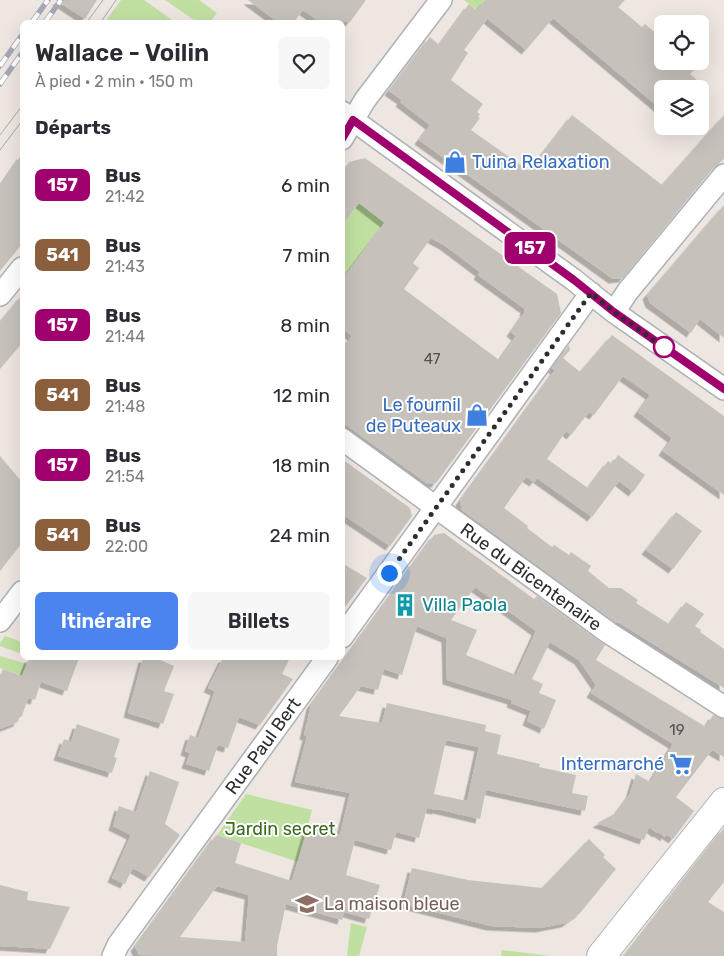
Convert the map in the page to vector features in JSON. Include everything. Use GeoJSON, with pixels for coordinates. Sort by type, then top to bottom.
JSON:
{"type":"FeatureCollection","features":[{"type":"Feature","properties":{"kind":"street"},"geometry":{"type":"LineString","coordinates":[[441,0],[365,100],[348,116],[591,293],[614,312],[724,389]]}},
{"type":"Feature","properties":{"kind":"street"},"geometry":{"type":"LineString","coordinates":[[614,312],[633,284],[724,175]]}},
{"type":"Feature","properties":{"kind":"street"},"geometry":{"type":"LineString","coordinates":[[0,295],[20,270]]}},
{"type":"Feature","properties":{"kind":"street"},"geometry":{"type":"LineString","coordinates":[[345,633],[591,293]]}},
{"type":"Feature","properties":{"kind":"street","name":"Rue du Bicentenaire"},"geometry":{"type":"LineString","coordinates":[[345,441],[609,633],[724,707]]}},
{"type":"Feature","properties":{"kind":"street"},"geometry":{"type":"LineString","coordinates":[[0,621],[20,595]]}},
{"type":"Feature","properties":{"kind":"street","name":"Rue Paul Bert"},"geometry":{"type":"LineString","coordinates":[[113,956],[118,945],[327,660]]}},
{"type":"Feature","properties":{"kind":"street"},"geometry":{"type":"LineString","coordinates":[[601,956],[724,802]]}},
{"type":"Feature","properties":{"kind":"green space"},"geometry":{"type":"Polygon","coordinates":[[[121,0],[144,0],[172,20],[106,20],[121,0]]]}},
{"type":"Feature","properties":{"kind":"green space"},"geometry":{"type":"Polygon","coordinates":[[[165,0],[199,0],[217,13],[212,20],[194,20],[165,0]]]}},
{"type":"Feature","properties":{"kind":"green space"},"geometry":{"type":"Polygon","coordinates":[[[464,0],[485,0],[477,10],[464,0]]]}},
{"type":"Feature","properties":{"kind":"green space"},"geometry":{"type":"Polygon","coordinates":[[[359,203],[384,222],[345,276],[345,211],[350,215],[359,203]]]}},
{"type":"Feature","properties":{"kind":"green space"},"geometry":{"type":"Polygon","coordinates":[[[5,636],[20,641],[20,653],[0,646],[5,636]]]}},
{"type":"Feature","properties":{"kind":"green space"},"geometry":{"type":"Polygon","coordinates":[[[0,656],[27,664],[23,676],[0,668],[0,656]]]}},
{"type":"Feature","properties":{"kind":"green space","name":"Jardin secret"},"geometry":{"type":"Polygon","coordinates":[[[246,794],[312,810],[298,862],[217,835],[246,794]]]}},
{"type":"Feature","properties":{"kind":"green space"},"geometry":{"type":"Polygon","coordinates":[[[351,923],[367,927],[359,956],[347,956],[351,923]]]}},
{"type":"Feature","properties":{"kind":"green space"},"geometry":{"type":"Polygon","coordinates":[[[502,950],[550,956],[501,956],[502,950]]]}},
{"type":"Feature","properties":{"kind":"building"},"geometry":{"type":"Polygon","coordinates":[[[56,0],[97,0],[85,19],[56,0]]]}},
{"type":"Feature","properties":{"kind":"building"},"geometry":{"type":"Polygon","coordinates":[[[248,0],[366,0],[350,22],[345,22],[345,20],[317,20],[303,10],[296,20],[275,20],[248,0]]]}},
{"type":"Feature","properties":{"kind":"building"},"geometry":{"type":"Polygon","coordinates":[[[485,0],[625,0],[618,7],[642,27],[645,24],[654,32],[654,70],[694,70],[690,74],[697,80],[654,80],[654,103],[553,18],[526,50],[477,10],[485,0]]]}},
{"type":"Feature","properties":{"kind":"building"},"geometry":{"type":"Polygon","coordinates":[[[469,4],[487,19],[464,50],[468,53],[451,80],[483,104],[477,112],[480,114],[478,117],[480,118],[471,130],[529,171],[572,115],[662,185],[706,135],[709,135],[709,132],[724,115],[724,159],[714,167],[623,278],[613,279],[419,140],[430,125],[389,91],[430,37],[439,45],[469,4]]]}},
{"type":"Feature","properties":{"kind":"building"},"geometry":{"type":"Polygon","coordinates":[[[20,157],[20,246],[0,271],[0,186],[20,157]]]}},
{"type":"Feature","properties":{"kind":"building"},"geometry":{"type":"Polygon","coordinates":[[[365,158],[557,294],[561,313],[436,483],[428,484],[345,424],[345,345],[352,336],[345,330],[345,275],[385,223],[359,203],[345,221],[345,168],[349,162],[365,158]],[[431,238],[413,263],[419,268],[404,289],[499,360],[516,336],[511,332],[525,312],[525,309],[478,275],[480,272],[444,245],[431,238]]]}},
{"type":"Feature","properties":{"kind":"building"},"geometry":{"type":"Polygon","coordinates":[[[724,205],[724,338],[700,319],[691,333],[650,303],[647,295],[724,205]]]}},
{"type":"Feature","properties":{"kind":"building"},"geometry":{"type":"Polygon","coordinates":[[[20,297],[20,345],[0,369],[0,322],[20,297]]]}},
{"type":"Feature","properties":{"kind":"building"},"geometry":{"type":"Polygon","coordinates":[[[612,335],[724,416],[724,495],[663,451],[672,438],[638,412],[650,395],[623,376],[594,415],[589,412],[571,435],[566,431],[547,459],[588,488],[608,461],[612,464],[618,455],[645,475],[633,492],[619,481],[592,517],[537,478],[534,482],[526,477],[504,508],[552,547],[554,545],[569,555],[571,552],[591,566],[588,571],[609,588],[621,588],[638,600],[636,603],[669,624],[686,602],[704,614],[695,626],[701,630],[700,632],[724,649],[724,688],[618,622],[616,623],[462,510],[460,501],[555,370],[552,368],[569,345],[570,350],[563,358],[580,372],[612,335]]]}},
{"type":"Feature","properties":{"kind":"building"},"geometry":{"type":"Polygon","coordinates":[[[0,456],[20,480],[20,546],[0,571],[0,456]]]}},
{"type":"Feature","properties":{"kind":"building"},"geometry":{"type":"Polygon","coordinates":[[[345,461],[410,508],[412,516],[390,546],[345,516],[345,461]]]}},
{"type":"Feature","properties":{"kind":"building"},"geometry":{"type":"Polygon","coordinates":[[[676,512],[702,531],[673,569],[646,550],[676,512]]]}},
{"type":"Feature","properties":{"kind":"building"},"geometry":{"type":"Polygon","coordinates":[[[444,533],[534,599],[537,596],[605,645],[596,660],[706,727],[713,715],[724,719],[724,757],[712,750],[676,797],[694,811],[673,839],[666,834],[665,837],[657,833],[649,827],[644,840],[597,823],[616,813],[630,794],[636,774],[650,782],[673,744],[591,693],[596,685],[579,660],[550,642],[532,679],[543,684],[539,693],[556,700],[544,729],[527,721],[531,711],[511,703],[512,700],[447,680],[446,638],[417,626],[402,675],[384,669],[378,690],[361,686],[339,716],[382,723],[387,703],[486,725],[485,731],[501,735],[497,754],[540,764],[539,767],[576,775],[572,793],[588,796],[585,811],[486,790],[480,819],[427,808],[419,838],[396,832],[391,850],[355,840],[346,875],[380,885],[369,919],[344,912],[342,920],[286,904],[277,946],[277,956],[139,955],[135,947],[216,835],[241,843],[235,863],[292,881],[308,826],[340,835],[350,793],[295,782],[307,736],[304,735],[311,705],[434,535],[444,533]],[[475,587],[451,620],[477,630],[466,655],[516,675],[536,631],[475,587]],[[446,740],[434,794],[467,801],[479,747],[446,740]],[[217,886],[180,937],[245,942],[249,895],[217,886]]]}},
{"type":"Feature","properties":{"kind":"building"},"geometry":{"type":"Polygon","coordinates":[[[345,565],[367,578],[345,607],[345,565]]]}},
{"type":"Feature","properties":{"kind":"building"},"geometry":{"type":"Polygon","coordinates":[[[28,660],[78,660],[67,691],[41,682],[35,700],[28,698],[18,722],[0,729],[0,677],[3,669],[22,676],[28,660]]]}},
{"type":"Feature","properties":{"kind":"building"},"geometry":{"type":"Polygon","coordinates":[[[142,660],[160,660],[174,666],[164,691],[174,694],[163,724],[128,713],[142,660]]]}},
{"type":"Feature","properties":{"kind":"building"},"geometry":{"type":"Polygon","coordinates":[[[222,660],[289,660],[282,674],[293,679],[260,725],[239,717],[228,748],[218,745],[209,771],[186,764],[190,753],[185,751],[190,735],[198,738],[215,691],[208,688],[222,660]]]}},
{"type":"Feature","properties":{"kind":"building"},"geometry":{"type":"Polygon","coordinates":[[[77,724],[120,739],[114,757],[117,758],[112,773],[58,756],[64,739],[71,742],[77,724]]]}},
{"type":"Feature","properties":{"kind":"building"},"geometry":{"type":"Polygon","coordinates":[[[150,771],[179,782],[165,824],[180,835],[149,877],[133,868],[125,884],[112,878],[131,835],[113,826],[119,806],[136,812],[150,771]]]}},
{"type":"Feature","properties":{"kind":"building"},"geometry":{"type":"Polygon","coordinates":[[[724,828],[724,882],[708,902],[724,912],[724,956],[624,956],[724,828]]]}},
{"type":"Feature","properties":{"kind":"building"},"geometry":{"type":"Polygon","coordinates":[[[589,839],[605,855],[603,857],[616,869],[580,913],[566,923],[540,928],[491,926],[403,904],[412,868],[468,880],[542,888],[589,839]]]}},
{"type":"Feature","properties":{"kind":"building"},"geometry":{"type":"Polygon","coordinates":[[[0,885],[28,892],[27,900],[70,907],[50,949],[0,946],[0,885]]]}},
{"type":"Feature","properties":{"kind":"tram line"},"geometry":{"type":"LineString","coordinates":[[88,20],[103,0]]}},
{"type":"Feature","properties":{"kind":"tram line"},"geometry":{"type":"LineString","coordinates":[[102,20],[116,0]]}},
{"type":"Feature","properties":{"kind":"tram line"},"geometry":{"type":"LineString","coordinates":[[0,135],[20,109]]}},
{"type":"Feature","properties":{"kind":"tram line"},"geometry":{"type":"LineString","coordinates":[[0,150],[20,124]]}},
{"type":"Feature","properties":{"kind":"railway"},"geometry":{"type":"LineString","coordinates":[[33,20],[48,0]]}},
{"type":"Feature","properties":{"kind":"railway"},"geometry":{"type":"LineString","coordinates":[[46,20],[61,0]]}},
{"type":"Feature","properties":{"kind":"railway"},"geometry":{"type":"LineString","coordinates":[[0,66],[20,38]]}},
{"type":"Feature","properties":{"kind":"railway"},"geometry":{"type":"LineString","coordinates":[[0,84],[20,56]]}},
{"type":"Feature","properties":{"kind":"bus line","name":"157"},"geometry":{"type":"LineString","coordinates":[[345,134],[353,120],[574,280],[614,312],[724,389]]}},
{"type":"Feature","properties":{"kind":"place","name":"Tuina Relaxation"},"geometry":{"type":"Point","coordinates":[455,162]}},
{"type":"Feature","properties":{"kind":"place","name":"Le fournil de Puteaux"},"geometry":{"type":"Point","coordinates":[477,415]}},
{"type":"Feature","properties":{"kind":"place","name":"Villa Paola"},"geometry":{"type":"Point","coordinates":[405,605]}},
{"type":"Feature","properties":{"kind":"place","name":"Intermarché"},"geometry":{"type":"Point","coordinates":[681,764]}},
{"type":"Feature","properties":{"kind":"place","name":"La maison bleue"},"geometry":{"type":"Point","coordinates":[307,904]}},
{"type":"Feature","properties":{"kind":"route"},"geometry":{"type":"LineString","coordinates":[[389,573],[591,293],[614,312],[664,347]]}}]}
